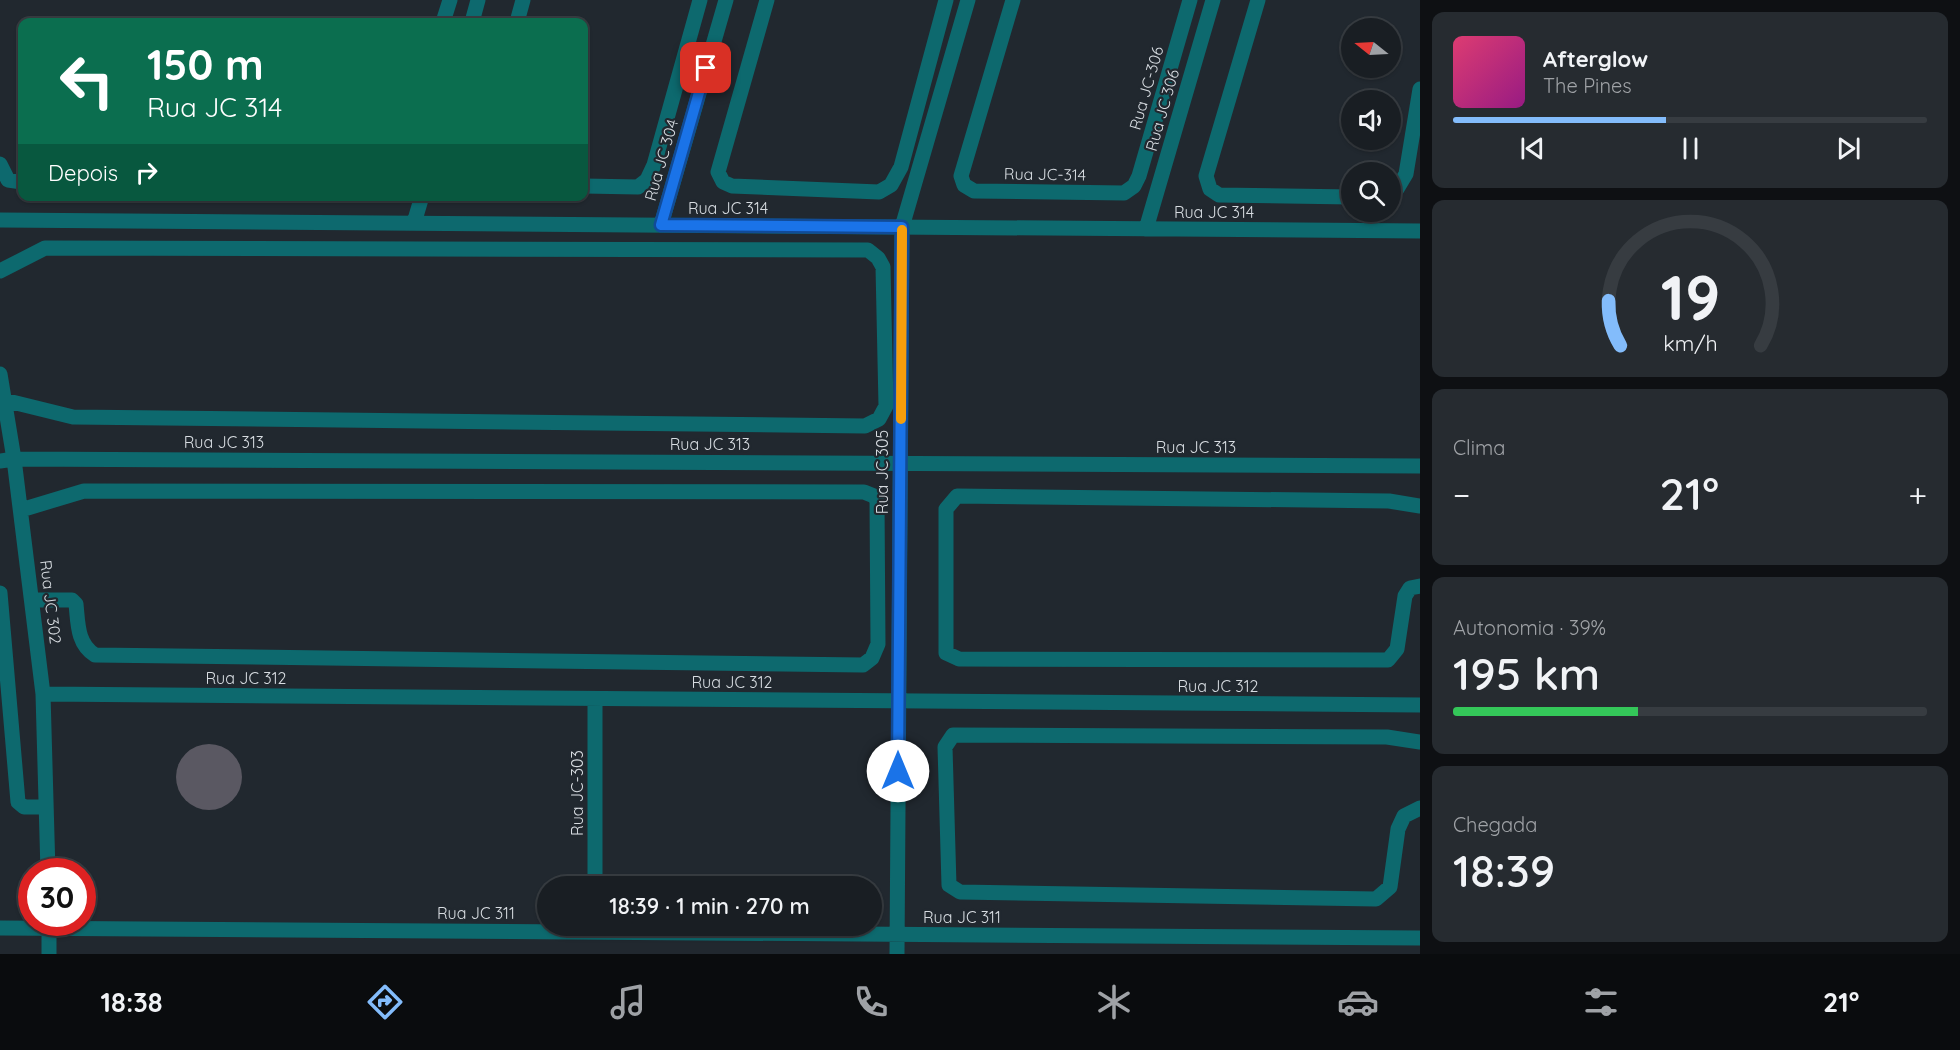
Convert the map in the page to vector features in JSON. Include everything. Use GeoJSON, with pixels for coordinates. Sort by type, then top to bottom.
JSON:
{"type":"FeatureCollection","features":[{"type":"Feature","properties":{"kind":"street"},"geometry":{"type":"LineString","coordinates":[[444,18],[450,0]]}},
{"type":"Feature","properties":{"kind":"street"},"geometry":{"type":"LineString","coordinates":[[473,18],[478,0]]}},
{"type":"Feature","properties":{"kind":"street"},"geometry":{"type":"LineString","coordinates":[[518,18],[523,0]]}},
{"type":"Feature","properties":{"kind":"street"},"geometry":{"type":"LineString","coordinates":[[588,186],[638,187],[647,180],[654,165],[700,0]]}},
{"type":"Feature","properties":{"kind":"street","name":"Rua JC 304"},"geometry":{"type":"LineString","coordinates":[[661,225],[726,0]]}},
{"type":"Feature","properties":{"kind":"street"},"geometry":{"type":"LineString","coordinates":[[767,0],[718,172],[723,182],[732,186],[879,192],[891,185],[901,166],[946,0]]}},
{"type":"Feature","properties":{"kind":"street","name":"Rua JC 305"},"geometry":{"type":"LineString","coordinates":[[897,954],[902,227],[968,0]]}},
{"type":"Feature","properties":{"kind":"street","name":"Rua JC-314"},"geometry":{"type":"LineString","coordinates":[[1013,0],[961,176],[964,185],[974,191],[1124,193],[1134,186]]}},
{"type":"Feature","properties":{"kind":"street","name":"Rua JC-306"},"geometry":{"type":"LineString","coordinates":[[1134,186],[1139,176],[1190,0]]}},
{"type":"Feature","properties":{"kind":"street","name":"Rua JC 306"},"geometry":{"type":"LineString","coordinates":[[1146,229],[1213,0]]}},
{"type":"Feature","properties":{"kind":"street"},"geometry":{"type":"LineString","coordinates":[[1258,0],[1206,176],[1210,189],[1219,195],[1341,197]]}},
{"type":"Feature","properties":{"kind":"street"},"geometry":{"type":"LineString","coordinates":[[1401,182],[1406,174],[1420,89]]}},
{"type":"Feature","properties":{"kind":"street"},"geometry":{"type":"LineString","coordinates":[[0,164],[8,180],[18,181]]}},
{"type":"Feature","properties":{"kind":"street"},"geometry":{"type":"LineString","coordinates":[[414,223],[421,201]]}},
{"type":"Feature","properties":{"kind":"street","name":"Rua JC 314"},"geometry":{"type":"LineString","coordinates":[[0,220],[1420,231]]}},
{"type":"Feature","properties":{"kind":"street"},"geometry":{"type":"LineString","coordinates":[[0,271],[45,248],[868,250],[878,258],[883,267],[886,406],[879,419],[865,426],[73,417],[4,400]]}},
{"type":"Feature","properties":{"kind":"street","name":"Rua JC 302"},"geometry":{"type":"LineString","coordinates":[[0,374],[4,400],[7,460],[21,510],[43,694],[48,858]]}},
{"type":"Feature","properties":{"kind":"street","name":"Rua JC 313"},"geometry":{"type":"LineString","coordinates":[[7,460],[1420,466]]}},
{"type":"Feature","properties":{"kind":"street"},"geometry":{"type":"LineString","coordinates":[[21,510],[84,491],[864,492],[874,496],[877,501],[878,644],[872,658],[863,665],[94,655],[86,650],[81,640],[76,604],[72,600],[33,600]]}},
{"type":"Feature","properties":{"kind":"street"},"geometry":{"type":"LineString","coordinates":[[1420,506],[1389,501],[957,496],[946,509],[946,653],[959,659],[1388,660],[1397,649],[1405,596],[1410,588],[1420,586]]}},
{"type":"Feature","properties":{"kind":"street"},"geometry":{"type":"LineString","coordinates":[[0,593],[18,802],[24,807],[46,807]]}},
{"type":"Feature","properties":{"kind":"street","name":"Rua JC 312"},"geometry":{"type":"LineString","coordinates":[[43,694],[1420,705]]}},
{"type":"Feature","properties":{"kind":"street","name":"Rua JC-303"},"geometry":{"type":"LineString","coordinates":[[595,699],[595,876]]}},
{"type":"Feature","properties":{"kind":"street"},"geometry":{"type":"LineString","coordinates":[[1420,742],[1387,737],[953,735],[945,747],[949,885],[960,892],[1376,899],[1390,887],[1398,829],[1404,816],[1420,808]]}},
{"type":"Feature","properties":{"kind":"street","name":"Rua JC 311"},"geometry":{"type":"LineString","coordinates":[[96,925],[537,929]]}},
{"type":"Feature","properties":{"kind":"street","name":"Rua JC 311"},"geometry":{"type":"LineString","coordinates":[[0,928],[18,927]]}},
{"type":"Feature","properties":{"kind":"street","name":"Rua JC 311"},"geometry":{"type":"LineString","coordinates":[[882,934],[1420,938]]}},
{"type":"Feature","properties":{"kind":"street"},"geometry":{"type":"LineString","coordinates":[[49,936],[49,954]]}},
{"type":"Feature","properties":{"kind":"building"},"geometry":{"type":"Polygon","coordinates":[[[215,744],[233,753],[240,764],[242,777],[240,790],[233,801],[222,808],[203,810],[185,801],[178,790],[176,771],[185,753],[196,746],[215,744]]]}},
{"type":"Feature","properties":{"kind":"slow traffic"},"geometry":{"type":"LineString","coordinates":[[901,419],[902,230]]}},
{"type":"Feature","properties":{"kind":"route"},"geometry":{"type":"LineString","coordinates":[[706,68],[661,225],[902,227],[898,771]]}}]}
